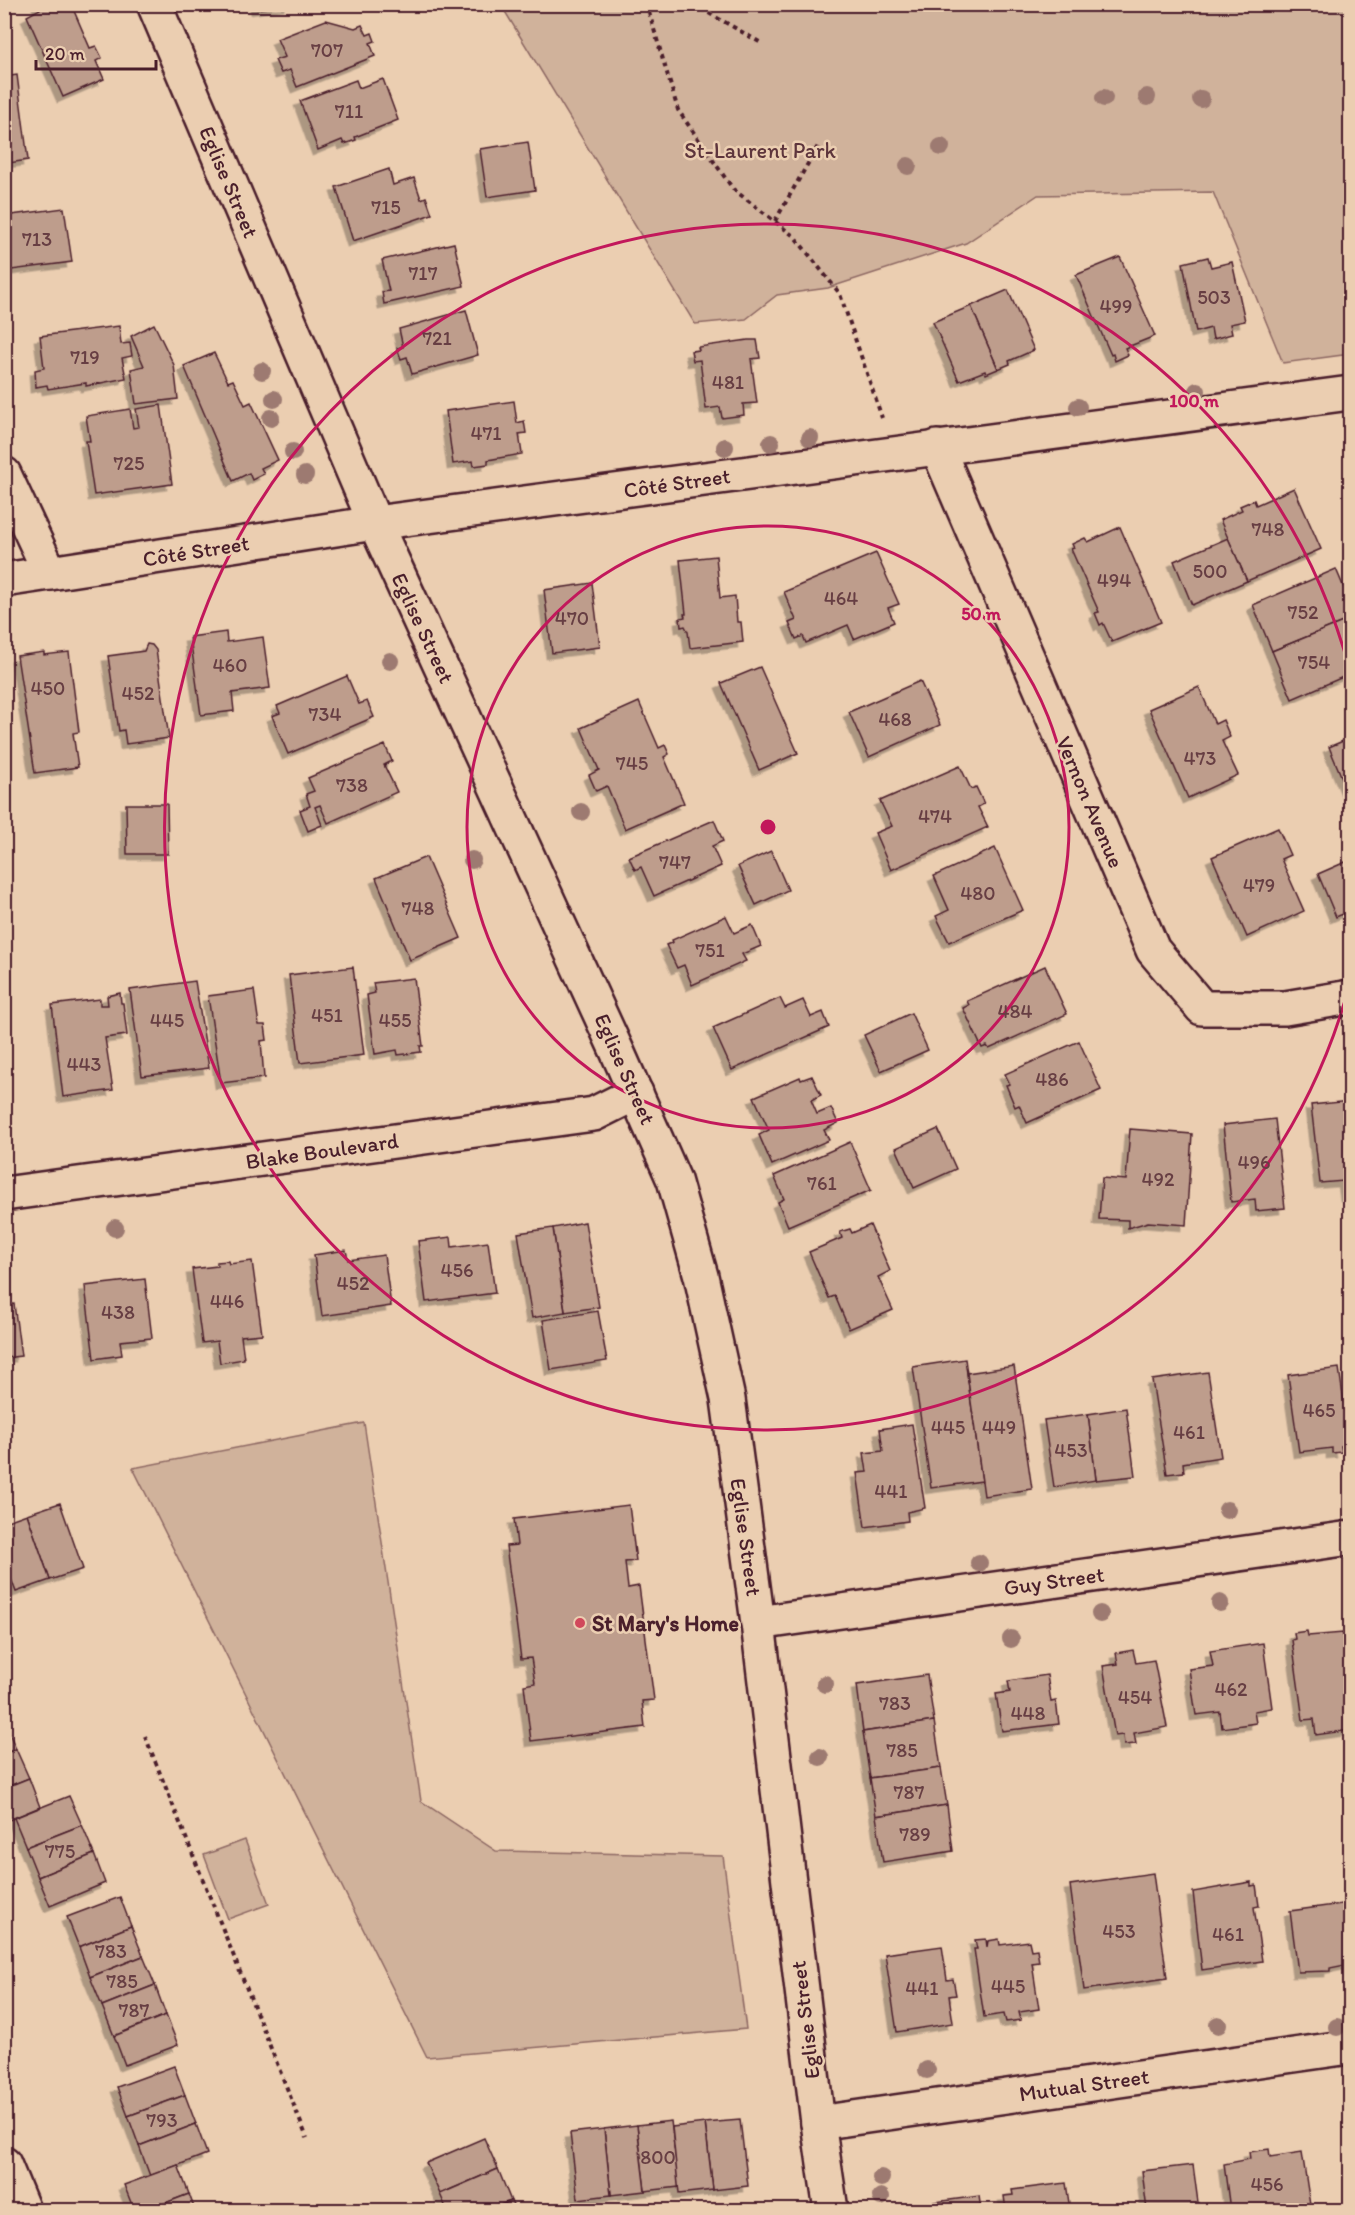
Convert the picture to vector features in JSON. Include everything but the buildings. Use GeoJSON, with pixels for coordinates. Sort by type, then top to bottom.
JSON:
{"type":"FeatureCollection","features":[{"type":"Feature","properties":{"kind":"street","name":"Eglise Street"},"geometry":{"type":"LineString","coordinates":[[153,4],[375,523],[674,1180],[701,1275],[728,1399],[758,1623],[818,2123],[831,2211]]}},
{"type":"Feature","properties":{"kind":"street","name":"Côté Street"},"geometry":{"type":"LineString","coordinates":[[4,580],[375,523],[1350,393]]}},
{"type":"Feature","properties":{"kind":"street","name":"Vernon Avenue"},"geometry":{"type":"LineString","coordinates":[[937,447],[1153,950],[1202,1008],[1285,1008],[1350,997]]}},
{"type":"Feature","properties":{"kind":"street"},"geometry":{"type":"LineString","coordinates":[[4,474],[50,573]]}},
{"type":"Feature","properties":{"kind":"street","name":"Blake Boulevard"},"geometry":{"type":"LineString","coordinates":[[4,1194],[594,1114],[636,1093]]}},
{"type":"Feature","properties":{"kind":"street","name":"Guy Street"},"geometry":{"type":"LineString","coordinates":[[758,1623],[1350,1538]]}},
{"type":"Feature","properties":{"kind":"street","name":"Mutual Street"},"geometry":{"type":"LineString","coordinates":[[818,2123],[1350,2047]]}},
{"type":"Feature","properties":{"kind":"street"},"geometry":{"type":"LineString","coordinates":[[4,2164],[23,2211]]}},
{"type":"Feature","properties":{"kind":"path"},"geometry":{"type":"LineString","coordinates":[[642,4],[648,9],[678,110],[733,189],[795,237],[840,294],[887,431],[891,454]]}},
{"type":"Feature","properties":{"kind":"path"},"geometry":{"type":"LineString","coordinates":[[648,9],[662,4]]}},
{"type":"Feature","properties":{"kind":"path"},"geometry":{"type":"LineString","coordinates":[[693,4],[763,44]]}},
{"type":"Feature","properties":{"kind":"path"},"geometry":{"type":"LineString","coordinates":[[775,221],[818,146]]}},
{"type":"Feature","properties":{"kind":"path"},"geometry":{"type":"LineString","coordinates":[[145,1736],[307,2138]]}},
{"type":"Feature","properties":{"kind":"green space","name":"St-Laurent Park"},"geometry":{"type":"Polygon","coordinates":[[[501,5],[1350,5],[1350,354],[1283,363],[1213,192],[1038,195],[966,243],[828,288],[777,295],[746,319],[695,324],[501,5]]]}},
{"type":"Feature","properties":{"kind":"green space"},"geometry":{"type":"Polygon","coordinates":[[[364,1423],[421,1801],[496,1851],[723,1856],[746,2029],[427,2057],[133,1468],[364,1423]]]}},
{"type":"Feature","properties":{"kind":"green space"},"geometry":{"type":"Polygon","coordinates":[[[245,1840],[269,1904],[228,1919],[204,1855],[245,1840]]]}},
{"type":"Feature","properties":{"kind":"place","name":"St Mary's Home"},"geometry":{"type":"Point","coordinates":[580,1623]}}]}
